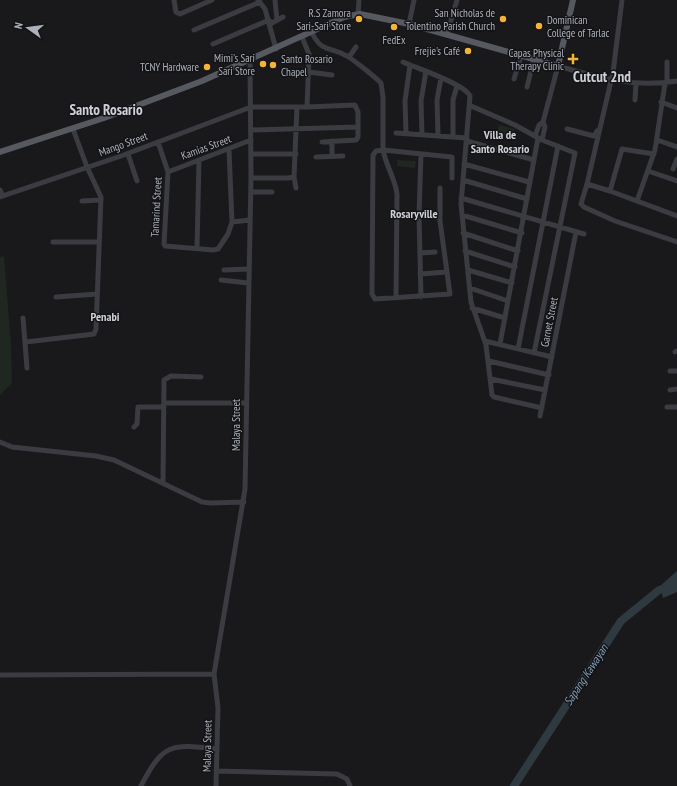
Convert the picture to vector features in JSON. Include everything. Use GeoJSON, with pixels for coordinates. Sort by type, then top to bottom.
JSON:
{"type":"FeatureCollection","features":[{"type":"Feature","properties":{"kind":"main road"},"geometry":{"type":"LineString","coordinates":[[0,152],[162,96],[276,49],[344,17],[358,14],[409,24],[558,66],[574,0]]}},
{"type":"Feature","properties":{"kind":"street"},"geometry":{"type":"LineString","coordinates":[[174,0],[176,12],[180,14],[212,0]]}},
{"type":"Feature","properties":{"kind":"street"},"geometry":{"type":"LineString","coordinates":[[276,0],[277,20]]}},
{"type":"Feature","properties":{"kind":"street"},"geometry":{"type":"LineString","coordinates":[[358,14],[359,0]]}},
{"type":"Feature","properties":{"kind":"street"},"geometry":{"type":"LineString","coordinates":[[409,24],[414,0]]}},
{"type":"Feature","properties":{"kind":"street"},"geometry":{"type":"LineString","coordinates":[[447,34],[457,0]]}},
{"type":"Feature","properties":{"kind":"street"},"geometry":{"type":"LineString","coordinates":[[622,0],[612,81],[581,204],[584,207],[615,221],[677,242]]}},
{"type":"Feature","properties":{"kind":"street"},"geometry":{"type":"LineString","coordinates":[[194,30],[259,1],[266,9],[276,49]]}},
{"type":"Feature","properties":{"kind":"street"},"geometry":{"type":"LineString","coordinates":[[213,44],[283,17]]}},
{"type":"Feature","properties":{"kind":"street"},"geometry":{"type":"LineString","coordinates":[[312,33],[316,41],[323,48],[349,57],[381,84],[383,97],[384,159],[396,183],[397,194],[396,298]]}},
{"type":"Feature","properties":{"kind":"street"},"geometry":{"type":"LineString","coordinates":[[302,37],[308,50],[309,72],[307,107]]}},
{"type":"Feature","properties":{"kind":"street"},"geometry":{"type":"LineString","coordinates":[[349,57],[356,47]]}},
{"type":"Feature","properties":{"kind":"street"},"geometry":{"type":"LineString","coordinates":[[514,79],[521,56]]}},
{"type":"Feature","properties":{"kind":"street"},"geometry":{"type":"LineString","coordinates":[[527,87],[534,59]]}},
{"type":"Feature","properties":{"kind":"street","name":"Malaya Street"},"geometry":{"type":"LineString","coordinates":[[216,786],[218,708],[214,674],[244,502],[251,192],[250,60]]}},
{"type":"Feature","properties":{"kind":"street"},"geometry":{"type":"LineString","coordinates":[[403,62],[441,78],[469,93],[471,106],[461,198],[463,233],[472,308],[485,341],[493,396],[542,408]]}},
{"type":"Feature","properties":{"kind":"street"},"geometry":{"type":"LineString","coordinates":[[637,201],[654,154],[666,83],[667,62]]}},
{"type":"Feature","properties":{"kind":"street"},"geometry":{"type":"LineString","coordinates":[[406,133],[405,101],[410,65]]}},
{"type":"Feature","properties":{"kind":"street"},"geometry":{"type":"LineString","coordinates":[[500,344],[522,233],[539,125],[543,122],[558,66],[612,81],[666,83],[677,81]]}},
{"type":"Feature","properties":{"kind":"street"},"geometry":{"type":"LineString","coordinates":[[422,135],[421,101],[426,71]]}},
{"type":"Feature","properties":{"kind":"street"},"geometry":{"type":"LineString","coordinates":[[309,72],[332,75]]}},
{"type":"Feature","properties":{"kind":"street"},"geometry":{"type":"LineString","coordinates":[[438,136],[437,100],[441,78]]}},
{"type":"Feature","properties":{"kind":"street"},"geometry":{"type":"LineString","coordinates":[[635,100],[636,83]]}},
{"type":"Feature","properties":{"kind":"street"},"geometry":{"type":"LineString","coordinates":[[453,137],[453,100],[457,86]]}},
{"type":"Feature","properties":{"kind":"street"},"geometry":{"type":"LineString","coordinates":[[662,102],[677,108]]}},
{"type":"Feature","properties":{"kind":"street"},"geometry":{"type":"LineString","coordinates":[[251,107],[355,105],[358,112],[358,137],[356,140],[322,142]]}},
{"type":"Feature","properties":{"kind":"street"},"geometry":{"type":"LineString","coordinates":[[471,106],[515,125],[538,138],[575,153],[534,353]]}},
{"type":"Feature","properties":{"kind":"street","name":"Mango Street"},"geometry":{"type":"LineString","coordinates":[[2,197],[128,154],[251,107]]}},
{"type":"Feature","properties":{"kind":"street"},"geometry":{"type":"LineString","coordinates":[[296,188],[294,177],[297,107]]}},
{"type":"Feature","properties":{"kind":"street"},"geometry":{"type":"LineString","coordinates":[[251,130],[297,130],[358,127]]}},
{"type":"Feature","properties":{"kind":"street"},"geometry":{"type":"LineString","coordinates":[[26,342],[94,334],[97,324],[99,190],[87,167],[73,128]]}},
{"type":"Feature","properties":{"kind":"street"},"geometry":{"type":"LineString","coordinates":[[567,129],[594,136],[598,128],[600,128]]}},
{"type":"Feature","properties":{"kind":"street"},"geometry":{"type":"LineString","coordinates":[[396,133],[453,137],[534,160]]}},
{"type":"Feature","properties":{"kind":"street","name":"Kamias Street"},"geometry":{"type":"LineString","coordinates":[[168,172],[229,150],[251,140]]}},
{"type":"Feature","properties":{"kind":"street"},"geometry":{"type":"LineString","coordinates":[[657,140],[677,147]]}},
{"type":"Feature","properties":{"kind":"street"},"geometry":{"type":"LineString","coordinates":[[332,141],[332,156]]}},
{"type":"Feature","properties":{"kind":"street","name":"Tamarind Street"},"geometry":{"type":"LineString","coordinates":[[158,142],[168,172],[164,244],[169,246],[197,248]]}},
{"type":"Feature","properties":{"kind":"street"},"geometry":{"type":"LineString","coordinates":[[518,349],[558,146]]}},
{"type":"Feature","properties":{"kind":"street"},"geometry":{"type":"LineString","coordinates":[[610,191],[622,149],[654,154]]}},
{"type":"Feature","properties":{"kind":"street"},"geometry":{"type":"LineString","coordinates":[[200,160],[197,248],[218,249],[228,234],[232,222],[229,150]]}},
{"type":"Feature","properties":{"kind":"street"},"geometry":{"type":"LineString","coordinates":[[440,188],[439,217],[450,294],[375,299],[372,294],[372,159],[376,152],[383,150],[452,157],[452,178]]}},
{"type":"Feature","properties":{"kind":"street"},"geometry":{"type":"LineString","coordinates":[[128,154],[137,180]]}},
{"type":"Feature","properties":{"kind":"street"},"geometry":{"type":"LineString","coordinates":[[251,154],[296,154]]}},
{"type":"Feature","properties":{"kind":"street"},"geometry":{"type":"LineString","coordinates":[[421,154],[419,215],[421,297]]}},
{"type":"Feature","properties":{"kind":"street"},"geometry":{"type":"LineString","coordinates":[[316,157],[328,158],[332,156],[343,156]]}},
{"type":"Feature","properties":{"kind":"street"},"geometry":{"type":"LineString","coordinates":[[673,169],[677,159]]}},
{"type":"Feature","properties":{"kind":"street"},"geometry":{"type":"LineString","coordinates":[[464,164],[529,182]]}},
{"type":"Feature","properties":{"kind":"street"},"geometry":{"type":"LineString","coordinates":[[648,171],[677,181]]}},
{"type":"Feature","properties":{"kind":"street"},"geometry":{"type":"LineString","coordinates":[[251,178],[294,177]]}},
{"type":"Feature","properties":{"kind":"street"},"geometry":{"type":"LineString","coordinates":[[463,180],[527,199]]}},
{"type":"Feature","properties":{"kind":"street"},"geometry":{"type":"LineString","coordinates":[[587,184],[677,216]]}},
{"type":"Feature","properties":{"kind":"street"},"geometry":{"type":"LineString","coordinates":[[0,190],[2,197]]}},
{"type":"Feature","properties":{"kind":"street"},"geometry":{"type":"LineString","coordinates":[[251,192],[272,192]]}},
{"type":"Feature","properties":{"kind":"street"},"geometry":{"type":"LineString","coordinates":[[461,198],[584,234]]}},
{"type":"Feature","properties":{"kind":"street"},"geometry":{"type":"LineString","coordinates":[[82,201],[100,200]]}},
{"type":"Feature","properties":{"kind":"street"},"geometry":{"type":"LineString","coordinates":[[419,215],[439,217]]}},
{"type":"Feature","properties":{"kind":"street"},"geometry":{"type":"LineString","coordinates":[[462,215],[522,233]]}},
{"type":"Feature","properties":{"kind":"street"},"geometry":{"type":"LineString","coordinates":[[232,222],[250,220]]}},
{"type":"Feature","properties":{"kind":"street","name":"Garnet Street"},"geometry":{"type":"LineString","coordinates":[[540,416],[576,232]]}},
{"type":"Feature","properties":{"kind":"street"},"geometry":{"type":"LineString","coordinates":[[463,233],[518,251]]}},
{"type":"Feature","properties":{"kind":"street"},"geometry":{"type":"LineString","coordinates":[[53,242],[98,242]]}},
{"type":"Feature","properties":{"kind":"street"},"geometry":{"type":"LineString","coordinates":[[420,253],[435,252]]}},
{"type":"Feature","properties":{"kind":"street"},"geometry":{"type":"LineString","coordinates":[[465,252],[515,266]]}},
{"type":"Feature","properties":{"kind":"street"},"geometry":{"type":"LineString","coordinates":[[224,270],[249,269]]}},
{"type":"Feature","properties":{"kind":"street"},"geometry":{"type":"LineString","coordinates":[[468,270],[512,283]]}},
{"type":"Feature","properties":{"kind":"street"},"geometry":{"type":"LineString","coordinates":[[420,274],[447,272]]}},
{"type":"Feature","properties":{"kind":"street"},"geometry":{"type":"LineString","coordinates":[[221,280],[248,283]]}},
{"type":"Feature","properties":{"kind":"street"},"geometry":{"type":"LineString","coordinates":[[470,288],[508,301]]}},
{"type":"Feature","properties":{"kind":"street"},"geometry":{"type":"LineString","coordinates":[[56,298],[97,294]]}},
{"type":"Feature","properties":{"kind":"street"},"geometry":{"type":"LineString","coordinates":[[472,308],[505,318]]}},
{"type":"Feature","properties":{"kind":"street"},"geometry":{"type":"LineString","coordinates":[[23,318],[27,368]]}},
{"type":"Feature","properties":{"kind":"street"},"geometry":{"type":"LineString","coordinates":[[485,341],[552,357]]}},
{"type":"Feature","properties":{"kind":"street"},"geometry":{"type":"LineString","coordinates":[[489,361],[549,374]]}},
{"type":"Feature","properties":{"kind":"street"},"geometry":{"type":"LineString","coordinates":[[670,371],[677,371]]}},
{"type":"Feature","properties":{"kind":"street"},"geometry":{"type":"LineString","coordinates":[[163,483],[164,384],[166,378],[171,376],[201,377]]}},
{"type":"Feature","properties":{"kind":"street"},"geometry":{"type":"LineString","coordinates":[[491,379],[545,390]]}},
{"type":"Feature","properties":{"kind":"street"},"geometry":{"type":"LineString","coordinates":[[670,390],[677,389]]}},
{"type":"Feature","properties":{"kind":"street"},"geometry":{"type":"LineString","coordinates":[[134,427],[137,424],[138,407],[246,403]]}},
{"type":"Feature","properties":{"kind":"street"},"geometry":{"type":"LineString","coordinates":[[667,407],[677,407]]}},
{"type":"Feature","properties":{"kind":"street"},"geometry":{"type":"LineString","coordinates":[[0,442],[12,447],[96,456],[114,460],[202,502],[244,502]]}},
{"type":"Feature","properties":{"kind":"street"},"geometry":{"type":"LineString","coordinates":[[0,675],[214,674]]}},
{"type":"Feature","properties":{"kind":"street"},"geometry":{"type":"LineString","coordinates":[[141,786],[157,758],[170,749],[177,746],[217,749]]}},
{"type":"Feature","properties":{"kind":"street"},"geometry":{"type":"LineString","coordinates":[[216,771],[337,774],[347,779],[350,786]]}},
{"type":"Feature","properties":{"kind":"shaded area"},"geometry":{"type":"Polygon","coordinates":[[[499,125],[515,129],[512,138],[496,133],[499,125]]]}},
{"type":"Feature","properties":{"kind":"shaded area"},"geometry":{"type":"Polygon","coordinates":[[[397,160],[416,161],[415,168],[397,166],[397,160]]]}},
{"type":"Feature","properties":{"kind":"shaded area"},"geometry":{"type":"Polygon","coordinates":[[[4,256],[11,344],[12,383],[0,395],[0,257],[4,256]]]}},
{"type":"Feature","properties":{"kind":"shaded area"},"geometry":{"type":"Polygon","coordinates":[[[677,571],[677,592],[663,598],[660,586],[677,571]]]}},
{"type":"Feature","properties":{"kind":"waterway","name":"Sapang Kawayan"},"geometry":{"type":"LineString","coordinates":[[514,786],[621,621],[659,590],[677,585]]}},
{"type":"Feature","properties":{"kind":"place","name":"R.S Zamora Sari-Sari Store"},"geometry":{"type":"Point","coordinates":[359,19]}},
{"type":"Feature","properties":{"kind":"place","name":"San Nicholas de Tolentino Parish Church"},"geometry":{"type":"Point","coordinates":[503,19]}},
{"type":"Feature","properties":{"kind":"place","name":"Dominican College of Tarlac"},"geometry":{"type":"Point","coordinates":[539,26]}},
{"type":"Feature","properties":{"kind":"place","name":"FedEx"},"geometry":{"type":"Point","coordinates":[394,27]}},
{"type":"Feature","properties":{"kind":"place","name":"Frejie's Café"},"geometry":{"type":"Point","coordinates":[468,51]}},
{"type":"Feature","properties":{"kind":"place","name":"Capas Physical Therapy Clinic"},"geometry":{"type":"Point","coordinates":[573,59]}},
{"type":"Feature","properties":{"kind":"place","name":"Mimi's Sari Sari Store"},"geometry":{"type":"Point","coordinates":[263,64]}},
{"type":"Feature","properties":{"kind":"place","name":"Santo Rosario Chapel"},"geometry":{"type":"Point","coordinates":[273,65]}},
{"type":"Feature","properties":{"kind":"place","name":"TCNY Hardware"},"geometry":{"type":"Point","coordinates":[207,67]}},
{"type":"Feature","properties":{"kind":"district","name":"Cutcut 2nd"},"geometry":{"type":"Point","coordinates":[602,77]}},
{"type":"Feature","properties":{"kind":"district","name":"Santo Rosario"},"geometry":{"type":"Point","coordinates":[106,110]}},
{"type":"Feature","properties":{"kind":"district","name":"Villa de Santo Rosario"},"geometry":{"type":"Point","coordinates":[500,142]}},
{"type":"Feature","properties":{"kind":"district","name":"Rosaryville"},"geometry":{"type":"Point","coordinates":[414,214]}},
{"type":"Feature","properties":{"kind":"district","name":"Penabi"},"geometry":{"type":"Point","coordinates":[105,317]}}]}
